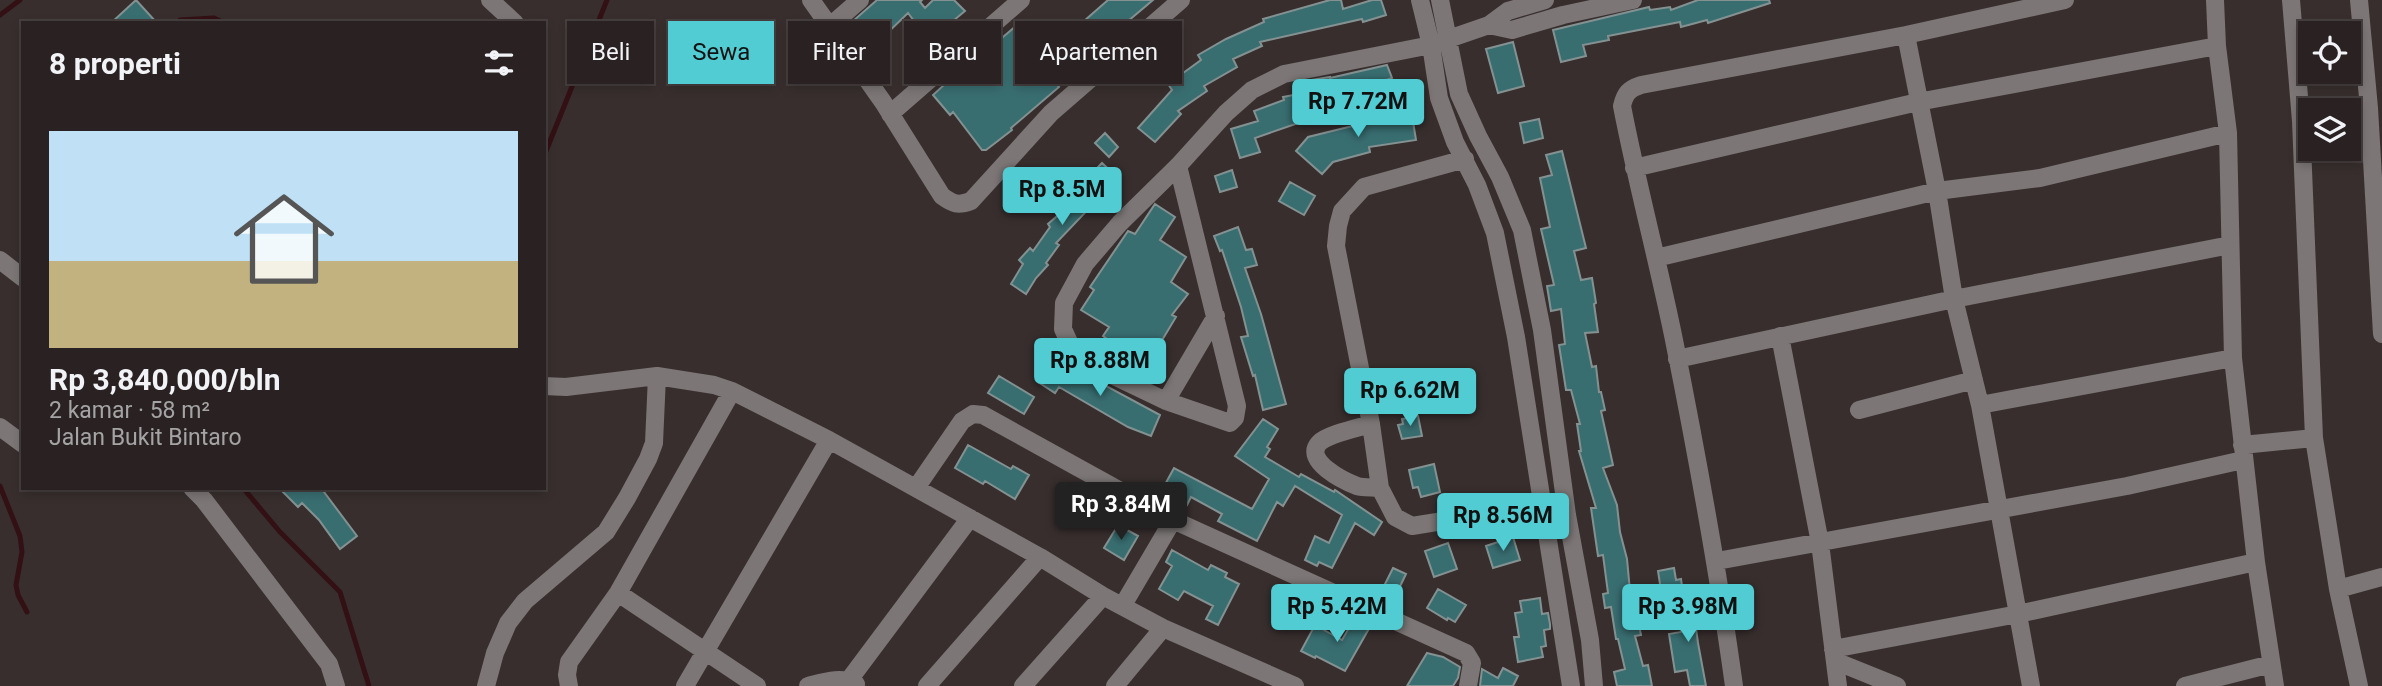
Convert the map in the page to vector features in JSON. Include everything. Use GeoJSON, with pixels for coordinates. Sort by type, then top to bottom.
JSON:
{"type":"FeatureCollection","features":[{"type":"Feature","properties":{"kind":"street"},"geometry":{"type":"LineString","coordinates":[[491,0],[513,21]]}},
{"type":"Feature","properties":{"kind":"street"},"geometry":{"type":"LineString","coordinates":[[811,0],[826,21]]}},
{"type":"Feature","properties":{"kind":"street"},"geometry":{"type":"LineString","coordinates":[[836,21],[860,0]]}},
{"type":"Feature","properties":{"kind":"street"},"geometry":{"type":"LineString","coordinates":[[890,114],[1021,0]]}},
{"type":"Feature","properties":{"kind":"street"},"geometry":{"type":"LineString","coordinates":[[870,84],[943,196],[952,203],[961,205],[971,201],[1051,113],[1181,0]]}},
{"type":"Feature","properties":{"kind":"street"},"geometry":{"type":"LineString","coordinates":[[1420,0],[1431,45],[1439,98],[1495,233],[1516,337],[1571,686]]}},
{"type":"Feature","properties":{"kind":"street"},"geometry":{"type":"LineString","coordinates":[[1440,0],[1459,94],[1500,177],[1522,230],[1542,330],[1567,515],[1590,640],[1594,686]]}},
{"type":"Feature","properties":{"kind":"street"},"geometry":{"type":"LineString","coordinates":[[1178,166],[1237,406],[1235,418],[1227,423],[1166,401],[1097,368],[1074,353],[1063,329],[1065,303],[1085,264],[1120,223],[1178,166],[1226,113],[1252,90],[1284,74],[1431,45],[1489,25],[1508,11],[1545,0]]}},
{"type":"Feature","properties":{"kind":"street"},"geometry":{"type":"LineString","coordinates":[[1552,0],[1553,19]]}},
{"type":"Feature","properties":{"kind":"street"},"geometry":{"type":"LineString","coordinates":[[1489,25],[1512,30],[1633,0]]}},
{"type":"Feature","properties":{"kind":"street"},"geometry":{"type":"LineString","coordinates":[[1734,686],[1717,561],[1656,258],[1634,168],[1622,106],[1624,97],[1632,88],[1906,35],[2065,0]]}},
{"type":"Feature","properties":{"kind":"street"},"geometry":{"type":"LineString","coordinates":[[2215,0],[2217,46],[2228,133],[2233,358],[2256,562],[2275,686]]}},
{"type":"Feature","properties":{"kind":"street"},"geometry":{"type":"LineString","coordinates":[[2291,0],[2303,98]]}},
{"type":"Feature","properties":{"kind":"street"},"geometry":{"type":"LineString","coordinates":[[2359,0],[2374,110],[2382,334]]}},
{"type":"Feature","properties":{"kind":"street"},"geometry":{"type":"LineString","coordinates":[[1906,35],[1937,191],[1954,299],[1980,405],[2031,686]]}},
{"type":"Feature","properties":{"kind":"street"},"geometry":{"type":"LineString","coordinates":[[1634,168],[1918,102],[2217,46]]}},
{"type":"Feature","properties":{"kind":"street"},"geometry":{"type":"LineString","coordinates":[[1656,258],[1937,191],[2039,178],[2228,133]]}},
{"type":"Feature","properties":{"kind":"street"},"geometry":{"type":"LineString","coordinates":[[1465,159],[1364,187],[1342,211],[1338,226],[1336,246],[1371,424],[1380,488],[1395,517],[1412,526],[1542,505]]}},
{"type":"Feature","properties":{"kind":"street"},"geometry":{"type":"LineString","coordinates":[[2307,161],[2314,438],[2338,589],[2358,686]]}},
{"type":"Feature","properties":{"kind":"street"},"geometry":{"type":"LineString","coordinates":[[1677,359],[1954,299],[2230,245]]}},
{"type":"Feature","properties":{"kind":"street"},"geometry":{"type":"LineString","coordinates":[[0,260],[21,276]]}},
{"type":"Feature","properties":{"kind":"street"},"geometry":{"type":"LineString","coordinates":[[1166,401],[1216,316]]}},
{"type":"Feature","properties":{"kind":"street"},"geometry":{"type":"LineString","coordinates":[[1516,337],[1542,330]]}},
{"type":"Feature","properties":{"kind":"street"},"geometry":{"type":"LineString","coordinates":[[1780,336],[1820,543],[1838,686]]}},
{"type":"Feature","properties":{"kind":"street"},"geometry":{"type":"LineString","coordinates":[[1980,405],[2233,358]]}},
{"type":"Feature","properties":{"kind":"street"},"geometry":{"type":"LineString","coordinates":[[546,386],[566,387],[657,376],[714,385],[732,391],[829,440],[1163,628],[1295,686]]}},
{"type":"Feature","properties":{"kind":"street"},"geometry":{"type":"LineString","coordinates":[[485,686],[508,623],[525,601],[606,532],[632,488],[654,443],[657,376]]}},
{"type":"Feature","properties":{"kind":"street"},"geometry":{"type":"LineString","coordinates":[[1859,410],[1974,380]]}},
{"type":"Feature","properties":{"kind":"street"},"geometry":{"type":"LineString","coordinates":[[569,686],[569,662],[618,593],[732,391]]}},
{"type":"Feature","properties":{"kind":"street"},"geometry":{"type":"LineString","coordinates":[[916,488],[962,421],[973,414],[983,415],[1173,520],[1466,653],[1472,663],[1468,686]]}},
{"type":"Feature","properties":{"kind":"street"},"geometry":{"type":"LineString","coordinates":[[1371,424],[1326,438],[1318,443],[1315,450],[1317,461],[1325,468],[1358,486],[1380,488]]}},
{"type":"Feature","properties":{"kind":"street"},"geometry":{"type":"LineString","coordinates":[[0,427],[21,443]]}},
{"type":"Feature","properties":{"kind":"street"},"geometry":{"type":"LineString","coordinates":[[1717,561],[2127,486],[2243,452],[2314,438]]}},
{"type":"Feature","properties":{"kind":"street"},"geometry":{"type":"LineString","coordinates":[[685,686],[829,440]]}},
{"type":"Feature","properties":{"kind":"street"},"geometry":{"type":"LineString","coordinates":[[194,490],[329,664],[336,686]]}},
{"type":"Feature","properties":{"kind":"street"},"geometry":{"type":"LineString","coordinates":[[808,686],[830,680],[854,683],[970,518]]}},
{"type":"Feature","properties":{"kind":"street"},"geometry":{"type":"LineString","coordinates":[[1123,605],[1173,520]]}},
{"type":"Feature","properties":{"kind":"street"},"geometry":{"type":"LineString","coordinates":[[927,686],[1040,557]]}},
{"type":"Feature","properties":{"kind":"street"},"geometry":{"type":"LineString","coordinates":[[1834,655],[2256,562]]}},
{"type":"Feature","properties":{"kind":"street"},"geometry":{"type":"LineString","coordinates":[[2338,589],[2382,577]]}},
{"type":"Feature","properties":{"kind":"street"},"geometry":{"type":"LineString","coordinates":[[618,593],[757,686]]}},
{"type":"Feature","properties":{"kind":"street"},"geometry":{"type":"LineString","coordinates":[[1023,686],[1103,596]]}},
{"type":"Feature","properties":{"kind":"street"},"geometry":{"type":"LineString","coordinates":[[1115,686],[1163,628]]}},
{"type":"Feature","properties":{"kind":"street"},"geometry":{"type":"LineString","coordinates":[[1565,643],[1590,640]]}},
{"type":"Feature","properties":{"kind":"street"},"geometry":{"type":"LineString","coordinates":[[1834,655],[1897,686]]}},
{"type":"Feature","properties":{"kind":"street"},"geometry":{"type":"LineString","coordinates":[[2185,686],[2272,664]]}},
{"type":"Feature","properties":{"kind":"building"},"geometry":{"type":"Polygon","coordinates":[[[136,0],[155,21],[113,21],[136,0]]]}},
{"type":"Feature","properties":{"kind":"building"},"geometry":{"type":"Polygon","coordinates":[[[877,0],[922,0],[920,2],[925,8],[933,0],[954,0],[965,11],[953,21],[914,21],[908,13],[890,30],[890,21],[853,21],[877,0]]]}},
{"type":"Feature","properties":{"kind":"building"},"geometry":{"type":"Polygon","coordinates":[[[1108,0],[1153,0],[1128,21],[1084,21],[1108,0]]]}},
{"type":"Feature","properties":{"kind":"building"},"geometry":{"type":"Polygon","coordinates":[[[1330,0],[1341,0],[1343,9],[1381,0],[1386,15],[1260,42],[1262,46],[1233,59],[1237,67],[1204,86],[1207,91],[1178,111],[1181,114],[1155,142],[1138,128],[1172,90],[1168,84],[1182,84],[1182,74],[1201,60],[1198,55],[1264,22],[1263,19],[1330,0]]]}},
{"type":"Feature","properties":{"kind":"building"},"geometry":{"type":"Polygon","coordinates":[[[1698,0],[1769,0],[1770,3],[1708,23],[1707,20],[1681,27],[1680,22],[1608,36],[1609,40],[1583,45],[1586,56],[1561,62],[1553,30],[1649,7],[1650,10],[1670,7],[1671,10],[1698,0]]]}},
{"type":"Feature","properties":{"kind":"building"},"geometry":{"type":"Polygon","coordinates":[[[1015,27],[1015,84],[1056,84],[1059,87],[1011,128],[1012,130],[986,150],[982,150],[953,112],[950,115],[933,95],[945,84],[1001,84],[1001,39],[1015,27]]]}},
{"type":"Feature","properties":{"kind":"building"},"geometry":{"type":"Polygon","coordinates":[[[1513,42],[1524,86],[1498,93],[1486,49],[1513,42]]]}},
{"type":"Feature","properties":{"kind":"building"},"geometry":{"type":"Polygon","coordinates":[[[1387,65],[1392,78],[1360,89],[1361,93],[1304,107],[1307,120],[1255,138],[1260,152],[1240,158],[1231,129],[1258,121],[1254,111],[1284,100],[1283,97],[1314,91],[1311,80],[1387,65]]]}},
{"type":"Feature","properties":{"kind":"building"},"geometry":{"type":"Polygon","coordinates":[[[1411,109],[1416,140],[1369,147],[1370,152],[1333,162],[1322,174],[1296,151],[1308,137],[1381,119],[1380,114],[1411,109]]]}},
{"type":"Feature","properties":{"kind":"building"},"geometry":{"type":"Polygon","coordinates":[[[1539,119],[1543,138],[1524,143],[1520,123],[1539,119]]]}},
{"type":"Feature","properties":{"kind":"building"},"geometry":{"type":"Polygon","coordinates":[[[1105,133],[1118,147],[1109,157],[1095,143],[1105,133]]]}},
{"type":"Feature","properties":{"kind":"building"},"geometry":{"type":"Polygon","coordinates":[[[1562,151],[1586,248],[1574,251],[1581,280],[1592,278],[1596,303],[1598,332],[1585,333],[1592,367],[1596,366],[1599,392],[1605,410],[1601,411],[1613,465],[1603,468],[1617,505],[1630,591],[1632,590],[1635,617],[1637,616],[1641,635],[1635,636],[1643,666],[1648,665],[1652,686],[1617,686],[1614,672],[1625,669],[1616,639],[1611,607],[1605,608],[1603,594],[1608,593],[1603,555],[1598,556],[1591,508],[1596,508],[1579,451],[1577,424],[1580,424],[1571,390],[1566,390],[1559,345],[1565,344],[1561,309],[1551,311],[1547,286],[1554,285],[1541,229],[1550,227],[1540,178],[1552,175],[1546,155],[1562,151]]]}},
{"type":"Feature","properties":{"kind":"building"},"geometry":{"type":"Polygon","coordinates":[[[1102,163],[1118,178],[1056,243],[1059,245],[1046,263],[1048,265],[1026,294],[1011,284],[1023,264],[1019,260],[1030,248],[1033,251],[1050,227],[1048,224],[1081,195],[1077,189],[1102,163]]]}},
{"type":"Feature","properties":{"kind":"building"},"geometry":{"type":"Polygon","coordinates":[[[1232,170],[1237,187],[1220,192],[1215,176],[1232,170]]]}},
{"type":"Feature","properties":{"kind":"building"},"geometry":{"type":"Polygon","coordinates":[[[1290,182],[1315,196],[1304,215],[1279,201],[1290,182]]]}},
{"type":"Feature","properties":{"kind":"building"},"geometry":{"type":"Polygon","coordinates":[[[1155,204],[1175,217],[1160,240],[1186,257],[1171,282],[1188,294],[1172,315],[1176,317],[1149,362],[1134,353],[1132,357],[1103,336],[1109,327],[1081,310],[1094,290],[1090,287],[1128,231],[1135,234],[1155,204]]]}},
{"type":"Feature","properties":{"kind":"building"},"geometry":{"type":"Polygon","coordinates":[[[1238,227],[1246,250],[1252,249],[1257,265],[1245,268],[1286,404],[1263,410],[1255,375],[1253,376],[1241,337],[1248,336],[1241,307],[1222,250],[1220,251],[1214,236],[1238,227]]]}},
{"type":"Feature","properties":{"kind":"building"},"geometry":{"type":"Polygon","coordinates":[[[1052,358],[1095,384],[1097,381],[1160,415],[1151,436],[1128,427],[1059,387],[1055,393],[1038,382],[1052,358]]]}},
{"type":"Feature","properties":{"kind":"building"},"geometry":{"type":"Polygon","coordinates":[[[999,376],[1034,397],[1024,414],[988,393],[999,376]]]}},
{"type":"Feature","properties":{"kind":"building"},"geometry":{"type":"Polygon","coordinates":[[[1418,416],[1422,436],[1402,439],[1398,425],[1403,424],[1402,419],[1418,416]]]}},
{"type":"Feature","properties":{"kind":"building"},"geometry":{"type":"Polygon","coordinates":[[[1263,419],[1278,429],[1267,447],[1270,449],[1265,457],[1299,477],[1301,474],[1334,492],[1335,490],[1382,522],[1374,535],[1355,523],[1332,568],[1319,562],[1317,566],[1305,560],[1315,536],[1329,543],[1342,515],[1295,486],[1283,506],[1277,502],[1257,541],[1218,521],[1222,514],[1191,497],[1187,505],[1162,490],[1174,468],[1252,509],[1269,479],[1235,456],[1263,419]]]}},
{"type":"Feature","properties":{"kind":"building"},"geometry":{"type":"Polygon","coordinates":[[[968,445],[1011,469],[1013,466],[1029,475],[1015,499],[985,481],[983,484],[955,468],[968,445]]]}},
{"type":"Feature","properties":{"kind":"building"},"geometry":{"type":"Polygon","coordinates":[[[1434,464],[1440,492],[1421,497],[1418,487],[1413,488],[1409,470],[1434,464]]]}},
{"type":"Feature","properties":{"kind":"building"},"geometry":{"type":"Polygon","coordinates":[[[281,490],[322,490],[357,536],[340,549],[319,520],[302,503],[298,507],[281,490]]]}},
{"type":"Feature","properties":{"kind":"building"},"geometry":{"type":"Polygon","coordinates":[[[1118,525],[1138,536],[1124,560],[1104,548],[1118,525]]]}},
{"type":"Feature","properties":{"kind":"building"},"geometry":{"type":"Polygon","coordinates":[[[1513,537],[1520,560],[1493,568],[1486,546],[1513,537]]]}},
{"type":"Feature","properties":{"kind":"building"},"geometry":{"type":"Polygon","coordinates":[[[1448,543],[1457,569],[1434,577],[1425,551],[1448,543]]]}},
{"type":"Feature","properties":{"kind":"building"},"geometry":{"type":"Polygon","coordinates":[[[1172,550],[1208,570],[1211,565],[1227,573],[1225,577],[1239,584],[1218,625],[1206,619],[1213,606],[1184,591],[1178,600],[1159,589],[1172,566],[1166,562],[1172,550]]]}},
{"type":"Feature","properties":{"kind":"building"},"geometry":{"type":"Polygon","coordinates":[[[1393,568],[1406,574],[1392,603],[1379,596],[1393,568]]]}},
{"type":"Feature","properties":{"kind":"building"},"geometry":{"type":"Polygon","coordinates":[[[1674,568],[1676,580],[1681,579],[1683,593],[1662,597],[1658,571],[1674,568]]]}},
{"type":"Feature","properties":{"kind":"building"},"geometry":{"type":"Polygon","coordinates":[[[1438,589],[1466,605],[1455,622],[1427,608],[1438,589]]]}},
{"type":"Feature","properties":{"kind":"building"},"geometry":{"type":"Polygon","coordinates":[[[1696,597],[1697,612],[1694,613],[1706,686],[1690,686],[1687,670],[1675,672],[1669,634],[1681,632],[1677,599],[1696,597]]]}},
{"type":"Feature","properties":{"kind":"building"},"geometry":{"type":"Polygon","coordinates":[[[1540,598],[1542,614],[1548,613],[1550,624],[1550,629],[1544,630],[1546,646],[1541,647],[1543,657],[1518,662],[1514,637],[1519,637],[1515,613],[1522,612],[1520,601],[1540,598]]]}},
{"type":"Feature","properties":{"kind":"building"},"geometry":{"type":"Polygon","coordinates":[[[1356,616],[1371,625],[1345,671],[1301,651],[1315,625],[1342,640],[1356,616]]]}},
{"type":"Feature","properties":{"kind":"building"},"geometry":{"type":"Polygon","coordinates":[[[1427,653],[1443,657],[1460,667],[1453,686],[1407,686],[1427,653]]]}},
{"type":"Feature","properties":{"kind":"building"},"geometry":{"type":"Polygon","coordinates":[[[1503,668],[1518,676],[1513,686],[1480,686],[1482,669],[1498,678],[1503,668]]]}},
{"type":"Feature","properties":{"kind":"waterway"},"geometry":{"type":"LineString","coordinates":[[0,15],[20,0]]}},
{"type":"Feature","properties":{"kind":"waterway"},"geometry":{"type":"LineString","coordinates":[[546,151],[607,0]]}},
{"type":"Feature","properties":{"kind":"waterway"},"geometry":{"type":"LineString","coordinates":[[180,21],[214,18],[220,21]]}},
{"type":"Feature","properties":{"kind":"waterway"},"geometry":{"type":"LineString","coordinates":[[0,486],[20,536],[22,552],[16,585],[27,612]]}},
{"type":"Feature","properties":{"kind":"waterway"},"geometry":{"type":"LineString","coordinates":[[245,490],[280,532],[340,592],[369,686]]}}]}
